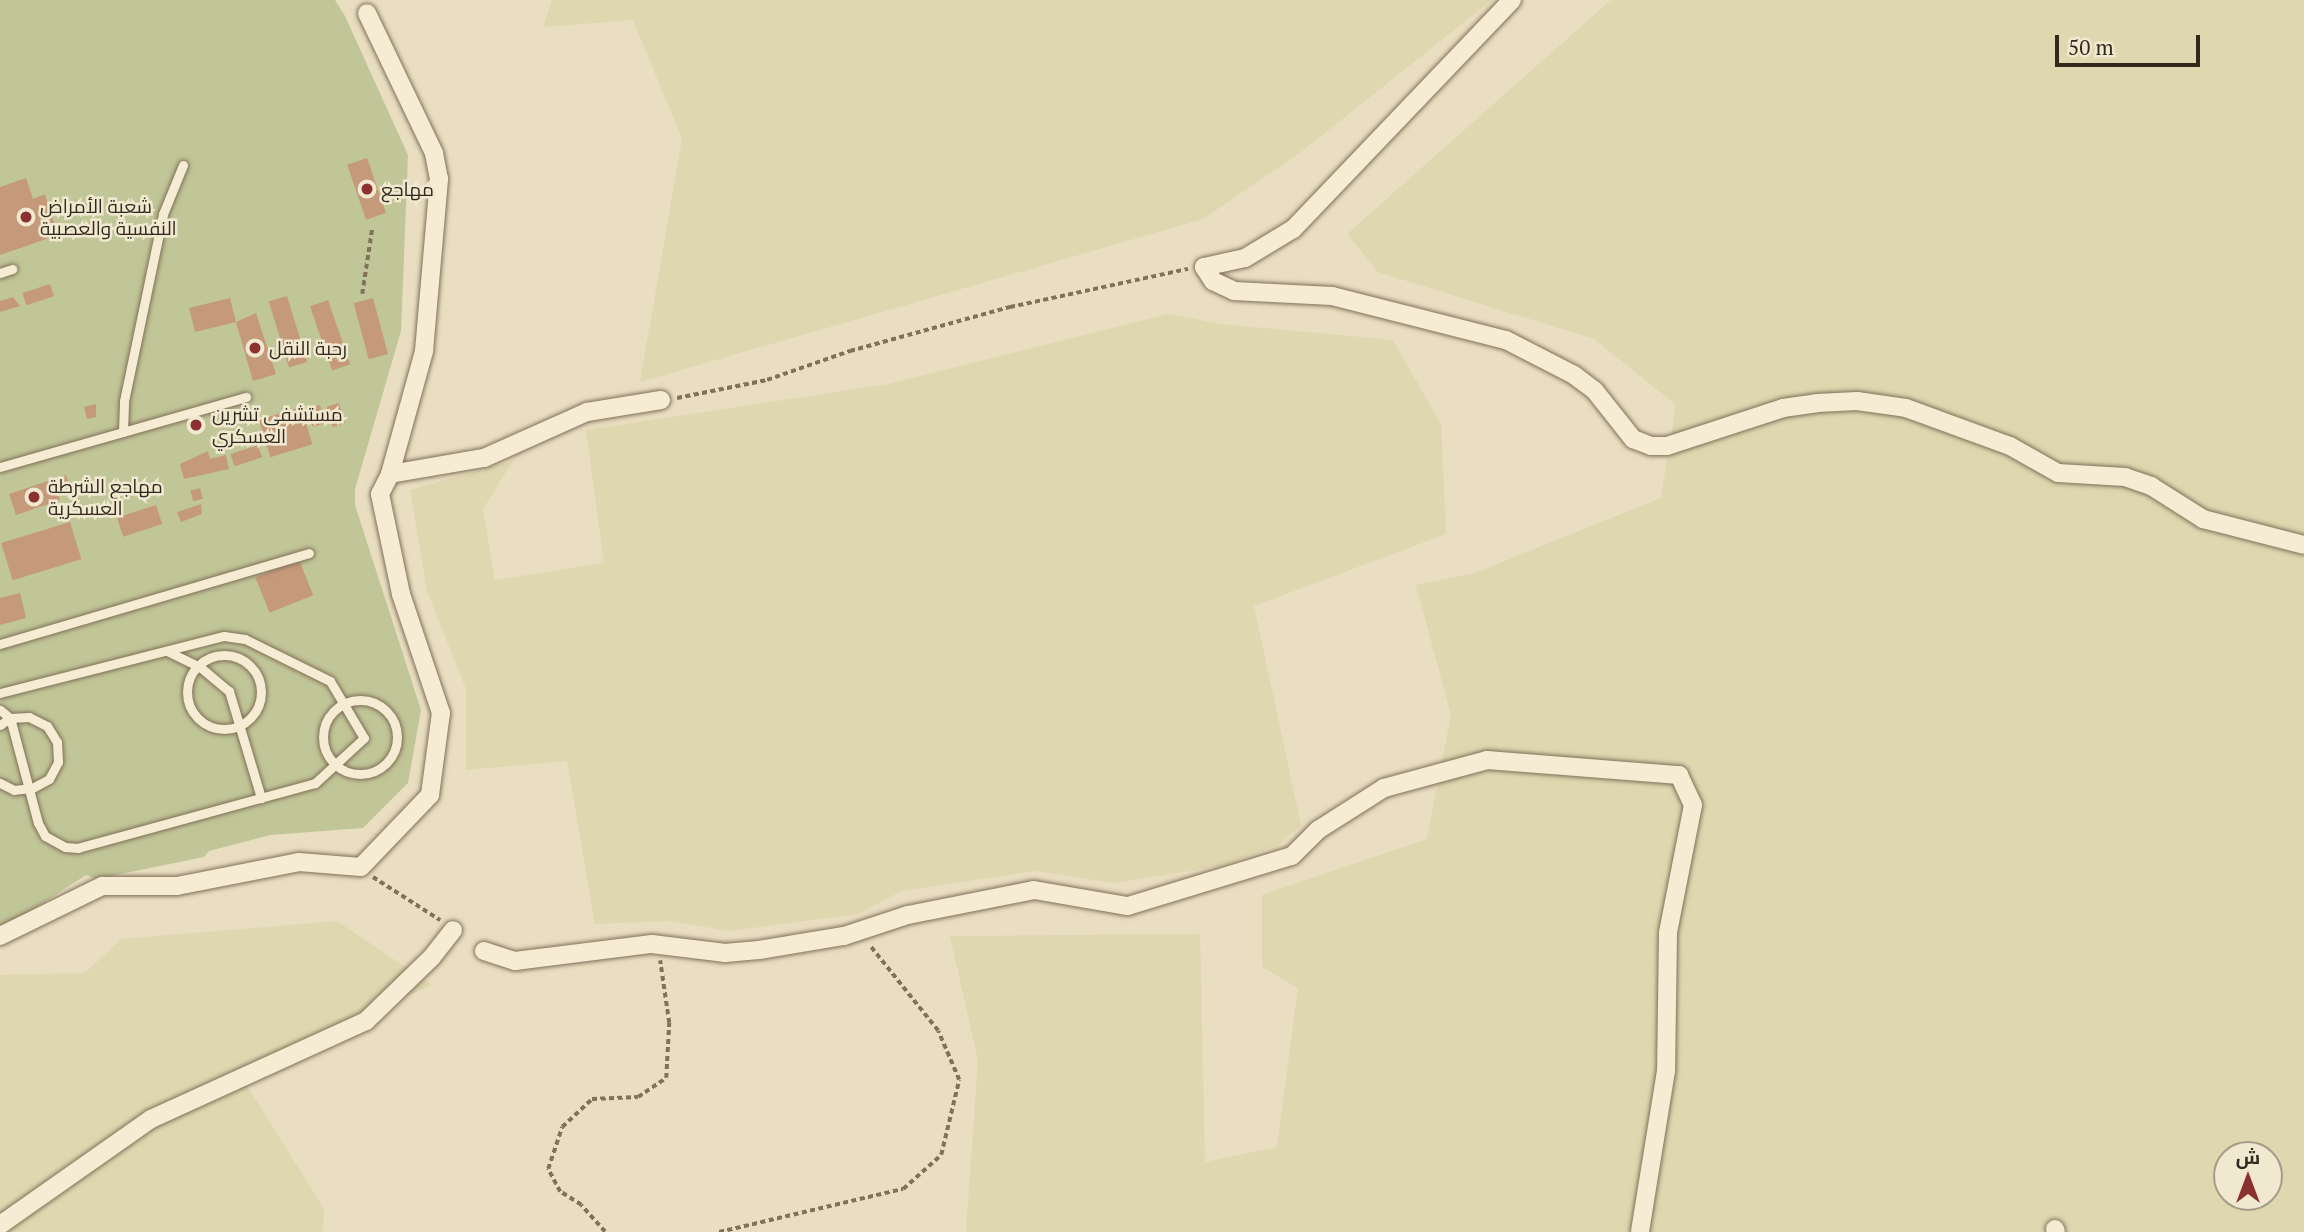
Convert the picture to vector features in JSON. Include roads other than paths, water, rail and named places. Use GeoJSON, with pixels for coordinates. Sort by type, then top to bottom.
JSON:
{"type":"FeatureCollection","features":[{"type":"Feature","properties":{"kind":"street"},"geometry":{"type":"LineString","coordinates":[[1512,0],[1293,229],[1245,257],[1204,267],[1213,281],[1234,291],[1332,296],[1506,340],[1574,375],[1595,391],[1633,439],[1651,446],[1817,403],[1857,401],[1906,408],[2010,446],[2058,473],[2124,477],[2151,486],[2203,519],[2304,545]]}},
{"type":"Feature","properties":{"kind":"street"},"geometry":{"type":"LineString","coordinates":[[0,936],[102,886],[177,886],[299,862],[361,867],[430,795],[442,713],[401,594],[380,494],[390,474],[424,351],[439,179],[434,152],[368,13]]}},
{"type":"Feature","properties":{"kind":"street"},"geometry":{"type":"LineString","coordinates":[[390,474],[484,458],[587,412],[661,400]]}},
{"type":"Feature","properties":{"kind":"street"},"geometry":{"type":"LineString","coordinates":[[484,951],[515,961],[658,945],[736,952],[859,932],[908,915],[1034,890],[1128,906],[1292,856],[1318,830],[1384,788],[1487,760],[1679,775],[1693,805],[1668,933],[1666,1071],[1640,1232]]}},
{"type":"Feature","properties":{"kind":"street"},"geometry":{"type":"LineString","coordinates":[[0,1225],[151,1119],[366,1021],[432,957],[453,930]]}},
{"type":"Feature","properties":{"kind":"lane"},"geometry":{"type":"LineString","coordinates":[[123,432],[124,401],[163,214],[183,166]]}},
{"type":"Feature","properties":{"kind":"lane"},"geometry":{"type":"LineString","coordinates":[[0,273],[12,270]]}},
{"type":"Feature","properties":{"kind":"lane"},"geometry":{"type":"LineString","coordinates":[[0,467],[246,397]]}},
{"type":"Feature","properties":{"kind":"lane"},"geometry":{"type":"LineString","coordinates":[[0,645],[309,553]]}},
{"type":"Feature","properties":{"kind":"lane"},"geometry":{"type":"LineString","coordinates":[[0,693],[225,636],[245,639],[317,672],[345,703],[365,738],[315,783],[65,847],[46,836],[38,823],[32,788],[10,718]]}},
{"type":"Feature","properties":{"kind":"lane"},"geometry":{"type":"LineString","coordinates":[[167,651],[197,666],[229,691],[261,798]]}},
{"type":"Feature","properties":{"kind":"lane"},"geometry":{"type":"LineString","coordinates":[[232,655],[249,664],[260,681],[260,700],[252,717],[239,725],[216,729],[199,720],[188,704],[187,684],[197,666],[212,657],[232,655]]}},
{"type":"Feature","properties":{"kind":"lane"},"geometry":{"type":"LineString","coordinates":[[362,700],[380,706],[393,720],[397,739],[391,758],[377,771],[358,774],[336,764],[326,754],[322,735],[328,717],[345,703],[362,700]]}},
{"type":"Feature","properties":{"kind":"lane"},"geometry":{"type":"LineString","coordinates":[[0,710],[10,718],[38,722],[57,742],[58,762],[50,779],[32,788],[14,790],[0,783]]}},
{"type":"Feature","properties":{"kind":"lane"},"geometry":{"type":"LineString","coordinates":[[0,725],[10,718]]}},
{"type":"Feature","properties":{"kind":"place","name":"مهاجع"},"geometry":{"type":"Point","coordinates":[367,189]}},
{"type":"Feature","properties":{"kind":"place","name":"شعبة الأمراض النفسية والعصبية"},"geometry":{"type":"Point","coordinates":[26,217]}},
{"type":"Feature","properties":{"kind":"place","name":"رحبة النقل"},"geometry":{"type":"Point","coordinates":[255,348]}},
{"type":"Feature","properties":{"kind":"place","name":"مستشفى تشرين العسكري"},"geometry":{"type":"Point","coordinates":[196,425]}},
{"type":"Feature","properties":{"kind":"place","name":"مهاجع الشرطة العسكرية"},"geometry":{"type":"Point","coordinates":[34,497]}}]}
